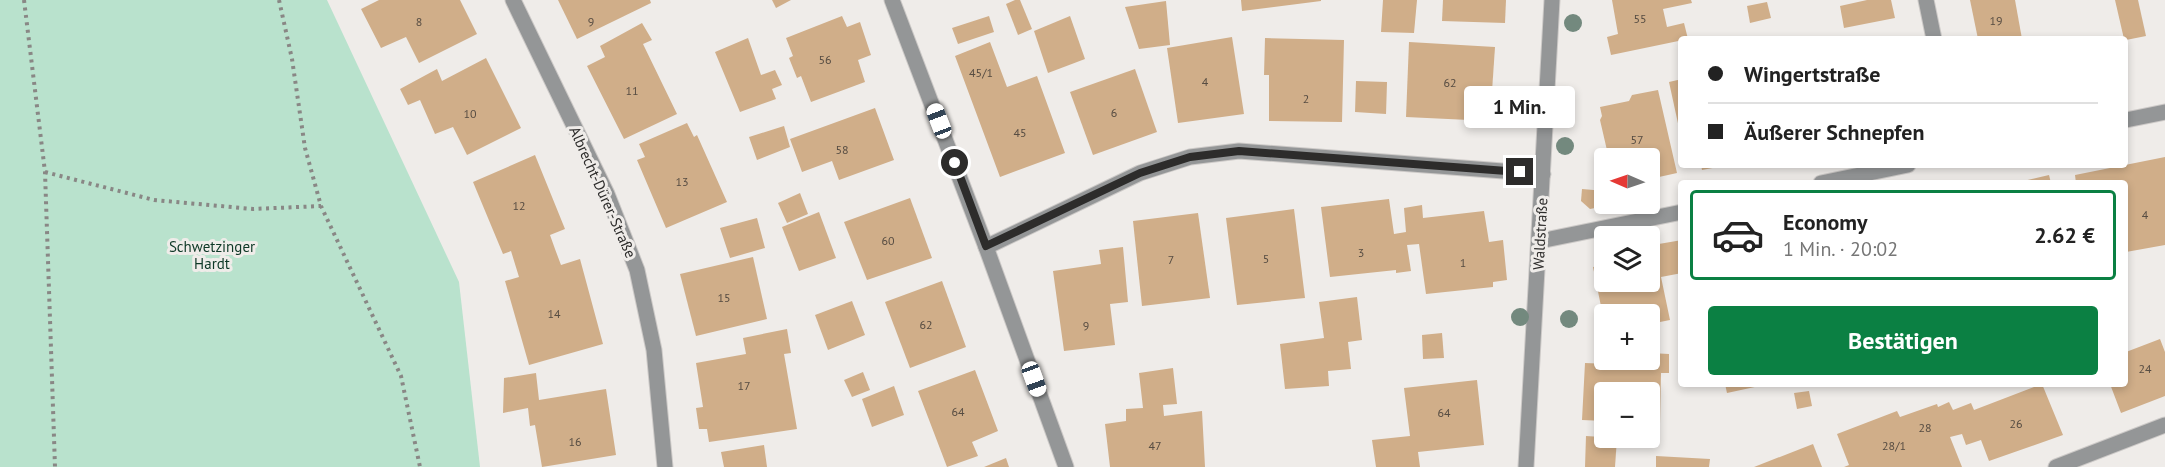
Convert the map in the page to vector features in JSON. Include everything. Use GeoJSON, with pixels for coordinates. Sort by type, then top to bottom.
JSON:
{"type":"FeatureCollection","features":[{"type":"Feature","properties":{"kind":"street","name":"Albrecht-Dürer-Straße"},"geometry":{"type":"LineString","coordinates":[[513,0],[607,194],[637,270],[654,350],[665,467]]}},
{"type":"Feature","properties":{"kind":"street"},"geometry":{"type":"LineString","coordinates":[[892,0],[986,246],[1066,467]]}},
{"type":"Feature","properties":{"kind":"street","name":"Waldstraße"},"geometry":{"type":"LineString","coordinates":[[1526,467],[1552,0]]}},
{"type":"Feature","properties":{"kind":"street"},"geometry":{"type":"LineString","coordinates":[[1926,0],[1933,36]]}},
{"type":"Feature","properties":{"kind":"street"},"geometry":{"type":"LineString","coordinates":[[2128,120],[2165,112]]}},
{"type":"Feature","properties":{"kind":"street"},"geometry":{"type":"LineString","coordinates":[[986,246],[1140,173],[1190,157],[1239,151],[1543,174]]}},
{"type":"Feature","properties":{"kind":"street"},"geometry":{"type":"LineString","coordinates":[[1836,180],[1894,168]]}},
{"type":"Feature","properties":{"kind":"street"},"geometry":{"type":"LineString","coordinates":[[1540,241],[1678,213]]}},
{"type":"Feature","properties":{"kind":"street"},"geometry":{"type":"LineString","coordinates":[[2056,467],[2165,425]]}},
{"type":"Feature","properties":{"kind":"path"},"geometry":{"type":"LineString","coordinates":[[24,0],[45,172],[55,467]]}},
{"type":"Feature","properties":{"kind":"path"},"geometry":{"type":"LineString","coordinates":[[279,0],[292,59],[305,148],[321,206],[401,376],[420,467]]}},
{"type":"Feature","properties":{"kind":"path"},"geometry":{"type":"LineString","coordinates":[[45,172],[154,200],[253,209],[321,206]]}},
{"type":"Feature","properties":{"kind":"green space","name":"Schwetzinger Hardt"},"geometry":{"type":"Polygon","coordinates":[[[0,0],[327,0],[459,282],[480,467],[0,467],[0,0]]]}},
{"type":"Feature","properties":{"kind":"building"},"geometry":{"type":"Polygon","coordinates":[[[379,0],[460,0],[477,34],[419,63],[406,37],[381,48],[361,9],[379,0]]]}},
{"type":"Feature","properties":{"kind":"building"},"geometry":{"type":"Polygon","coordinates":[[[558,0],[650,0],[651,3],[577,39],[558,0]]]}},
{"type":"Feature","properties":{"kind":"building"},"geometry":{"type":"Polygon","coordinates":[[[772,0],[791,0],[776,8],[772,0]]]}},
{"type":"Feature","properties":{"kind":"building"},"geometry":{"type":"Polygon","coordinates":[[[1020,0],[1032,29],[1018,35],[1006,4],[1020,0]]]}},
{"type":"Feature","properties":{"kind":"building"},"geometry":{"type":"Polygon","coordinates":[[[1241,0],[1321,0],[1321,1],[1242,11],[1241,0]]]}},
{"type":"Feature","properties":{"kind":"building"},"geometry":{"type":"Polygon","coordinates":[[[1383,0],[1417,0],[1414,33],[1381,32],[1383,0]]]}},
{"type":"Feature","properties":{"kind":"building"},"geometry":{"type":"Polygon","coordinates":[[[1443,0],[1506,0],[1505,23],[1442,21],[1443,0]]]}},
{"type":"Feature","properties":{"kind":"building"},"geometry":{"type":"Polygon","coordinates":[[[1612,0],[1691,0],[1692,3],[1663,9],[1667,27],[1684,23],[1687,36],[1678,36],[1678,41],[1611,55],[1607,37],[1618,34],[1612,0]]]}},
{"type":"Feature","properties":{"kind":"building"},"geometry":{"type":"Polygon","coordinates":[[[1867,0],[1891,0],[1895,18],[1844,28],[1840,6],[1867,0]]]}},
{"type":"Feature","properties":{"kind":"building"},"geometry":{"type":"Polygon","coordinates":[[[1970,0],[2015,0],[2021,36],[1977,36],[1970,0]]]}},
{"type":"Feature","properties":{"kind":"building"},"geometry":{"type":"Polygon","coordinates":[[[2115,0],[2138,0],[2146,36],[2128,40],[2128,36],[2123,36],[2115,0]]]}},
{"type":"Feature","properties":{"kind":"building"},"geometry":{"type":"Polygon","coordinates":[[[1166,1],[1170,45],[1139,49],[1125,7],[1166,1]]]}},
{"type":"Feature","properties":{"kind":"building"},"geometry":{"type":"Polygon","coordinates":[[[1767,2],[1771,18],[1750,23],[1747,6],[1767,2]]]}},
{"type":"Feature","properties":{"kind":"building"},"geometry":{"type":"Polygon","coordinates":[[[842,16],[847,27],[860,22],[871,55],[858,60],[865,82],[811,102],[801,76],[797,78],[789,58],[793,56],[786,38],[842,16]]]}},
{"type":"Feature","properties":{"kind":"building"},"geometry":{"type":"Polygon","coordinates":[[[989,16],[994,32],[958,44],[952,28],[989,16]]]}},
{"type":"Feature","properties":{"kind":"building"},"geometry":{"type":"Polygon","coordinates":[[[1070,16],[1085,59],[1048,73],[1034,31],[1070,16]]]}},
{"type":"Feature","properties":{"kind":"building"},"geometry":{"type":"Polygon","coordinates":[[[642,23],[652,40],[643,44],[677,114],[624,139],[587,66],[605,57],[600,46],[642,23]]]}},
{"type":"Feature","properties":{"kind":"building"},"geometry":{"type":"Polygon","coordinates":[[[1232,37],[1244,114],[1178,123],[1167,48],[1232,37]]]}},
{"type":"Feature","properties":{"kind":"building"},"geometry":{"type":"Polygon","coordinates":[[[748,38],[761,75],[775,70],[782,85],[772,89],[776,99],[740,112],[715,52],[748,38]]]}},
{"type":"Feature","properties":{"kind":"building"},"geometry":{"type":"Polygon","coordinates":[[[1265,38],[1344,40],[1342,122],[1269,121],[1269,75],[1264,75],[1265,38]]]}},
{"type":"Feature","properties":{"kind":"building"},"geometry":{"type":"Polygon","coordinates":[[[990,42],[1007,87],[1037,76],[1065,153],[1000,177],[955,56],[990,42]]]}},
{"type":"Feature","properties":{"kind":"building"},"geometry":{"type":"Polygon","coordinates":[[[1409,42],[1495,47],[1490,121],[1406,117],[1409,42]]]}},
{"type":"Feature","properties":{"kind":"building"},"geometry":{"type":"Polygon","coordinates":[[[486,58],[521,128],[467,155],[453,127],[435,134],[420,100],[408,105],[400,89],[437,69],[442,81],[486,58]]]}},
{"type":"Feature","properties":{"kind":"building"},"geometry":{"type":"Polygon","coordinates":[[[1135,69],[1157,132],[1093,155],[1070,92],[1135,69]]]}},
{"type":"Feature","properties":{"kind":"building"},"geometry":{"type":"Polygon","coordinates":[[[1678,80],[1678,123],[1669,82],[1678,80]]]}},
{"type":"Feature","properties":{"kind":"building"},"geometry":{"type":"Polygon","coordinates":[[[1356,81],[1387,82],[1386,114],[1355,112],[1356,81]]]}},
{"type":"Feature","properties":{"kind":"building"},"geometry":{"type":"Polygon","coordinates":[[[1658,90],[1677,173],[1660,177],[1660,148],[1606,148],[1600,120],[1602,116],[1600,107],[1629,101],[1632,95],[1658,90]]]}},
{"type":"Feature","properties":{"kind":"building"},"geometry":{"type":"Polygon","coordinates":[[[875,108],[894,160],[839,180],[832,161],[802,172],[790,139],[875,108]]]}},
{"type":"Feature","properties":{"kind":"building"},"geometry":{"type":"Polygon","coordinates":[[[687,123],[694,137],[697,135],[727,202],[666,228],[637,160],[645,157],[639,144],[687,123]]]}},
{"type":"Feature","properties":{"kind":"building"},"geometry":{"type":"Polygon","coordinates":[[[784,126],[790,147],[757,160],[749,137],[784,126]]]}},
{"type":"Feature","properties":{"kind":"building"},"geometry":{"type":"Polygon","coordinates":[[[535,155],[565,229],[550,235],[555,249],[561,265],[580,259],[603,344],[529,365],[505,281],[519,277],[511,251],[503,254],[473,182],[535,155]]]}},
{"type":"Feature","properties":{"kind":"building"},"geometry":{"type":"Polygon","coordinates":[[[2165,157],[2165,245],[2128,252],[2128,180],[2076,180],[2075,175],[2110,168],[2128,168],[2128,164],[2165,157]]]}},
{"type":"Feature","properties":{"kind":"building"},"geometry":{"type":"Polygon","coordinates":[[[2049,175],[2050,180],[2028,180],[2049,175]]]}},
{"type":"Feature","properties":{"kind":"building"},"geometry":{"type":"Polygon","coordinates":[[[1582,189],[1594,190],[1594,208],[1590,209],[1581,201],[1582,189]]]}},
{"type":"Feature","properties":{"kind":"building"},"geometry":{"type":"Polygon","coordinates":[[[800,193],[808,214],[787,223],[778,203],[800,193]]]}},
{"type":"Feature","properties":{"kind":"building"},"geometry":{"type":"Polygon","coordinates":[[[910,198],[932,258],[867,280],[844,222],[910,198]]]}},
{"type":"Feature","properties":{"kind":"building"},"geometry":{"type":"Polygon","coordinates":[[[1389,199],[1394,234],[1406,232],[1404,208],[1422,205],[1423,218],[1484,211],[1489,242],[1503,240],[1507,280],[1493,282],[1493,287],[1426,294],[1419,244],[1407,245],[1411,271],[1396,273],[1396,270],[1330,277],[1321,207],[1389,199]]]}},
{"type":"Feature","properties":{"kind":"building"},"geometry":{"type":"Polygon","coordinates":[[[1294,209],[1305,298],[1237,305],[1226,218],[1294,209]]]}},
{"type":"Feature","properties":{"kind":"building"},"geometry":{"type":"Polygon","coordinates":[[[819,212],[836,258],[799,271],[782,227],[819,212]]]}},
{"type":"Feature","properties":{"kind":"building"},"geometry":{"type":"Polygon","coordinates":[[[1198,213],[1210,298],[1142,306],[1133,221],[1198,213]]]}},
{"type":"Feature","properties":{"kind":"building"},"geometry":{"type":"Polygon","coordinates":[[[757,218],[765,248],[730,258],[720,228],[757,218]]]}},
{"type":"Feature","properties":{"kind":"building"},"geometry":{"type":"Polygon","coordinates":[[[1678,241],[1678,274],[1661,277],[1670,320],[1660,322],[1660,304],[1601,304],[1598,292],[1660,292],[1660,244],[1678,241]]]}},
{"type":"Feature","properties":{"kind":"building"},"geometry":{"type":"Polygon","coordinates":[[[1123,247],[1128,302],[1110,304],[1115,345],[1064,351],[1053,271],[1101,264],[1099,250],[1123,247]]]}},
{"type":"Feature","properties":{"kind":"building"},"geometry":{"type":"Polygon","coordinates":[[[753,257],[767,319],[696,336],[680,274],[753,257]]]}},
{"type":"Feature","properties":{"kind":"building"},"geometry":{"type":"Polygon","coordinates":[[[942,281],[966,347],[910,368],[885,302],[942,281]]]}},
{"type":"Feature","properties":{"kind":"building"},"geometry":{"type":"Polygon","coordinates":[[[1357,297],[1362,340],[1348,342],[1351,369],[1328,371],[1329,386],[1285,389],[1280,344],[1324,338],[1319,302],[1357,297]]]}},
{"type":"Feature","properties":{"kind":"building"},"geometry":{"type":"Polygon","coordinates":[[[852,301],[865,335],[828,350],[815,315],[852,301]]]}},
{"type":"Feature","properties":{"kind":"building"},"geometry":{"type":"Polygon","coordinates":[[[787,329],[791,353],[784,354],[797,429],[709,442],[707,429],[699,429],[696,408],[703,407],[696,363],[746,354],[743,338],[787,329]]]}},
{"type":"Feature","properties":{"kind":"building"},"geometry":{"type":"Polygon","coordinates":[[[1442,333],[1444,358],[1423,359],[1422,335],[1442,333]]]}},
{"type":"Feature","properties":{"kind":"building"},"geometry":{"type":"Polygon","coordinates":[[[2160,339],[2165,352],[2165,396],[2121,413],[2111,387],[2128,387],[2128,351],[2160,339]]]}},
{"type":"Feature","properties":{"kind":"building"},"geometry":{"type":"Polygon","coordinates":[[[1660,354],[1669,354],[1669,373],[1661,373],[1660,424],[1660,382],[1594,382],[1594,421],[1582,420],[1585,363],[1594,363],[1594,370],[1660,370],[1660,354]]]}},
{"type":"Feature","properties":{"kind":"building"},"geometry":{"type":"Polygon","coordinates":[[[1173,368],[1177,404],[1163,405],[1164,416],[1202,411],[1205,467],[1110,467],[1105,424],[1126,421],[1126,409],[1143,408],[1139,373],[1173,368]]]}},
{"type":"Feature","properties":{"kind":"building"},"geometry":{"type":"Polygon","coordinates":[[[975,370],[998,431],[972,442],[978,456],[947,467],[918,391],[975,370]]]}},
{"type":"Feature","properties":{"kind":"building"},"geometry":{"type":"Polygon","coordinates":[[[863,372],[870,390],[852,397],[844,380],[863,372]]]}},
{"type":"Feature","properties":{"kind":"building"},"geometry":{"type":"Polygon","coordinates":[[[536,373],[539,400],[606,389],[616,455],[542,467],[535,425],[530,426],[528,408],[503,413],[504,378],[536,373]]]}},
{"type":"Feature","properties":{"kind":"building"},"geometry":{"type":"Polygon","coordinates":[[[1477,380],[1484,445],[1418,452],[1420,467],[1376,467],[1372,440],[1410,436],[1404,388],[1477,380]]]}},
{"type":"Feature","properties":{"kind":"building"},"geometry":{"type":"Polygon","coordinates":[[[894,386],[904,415],[872,427],[862,399],[894,386]]]}},
{"type":"Feature","properties":{"kind":"building"},"geometry":{"type":"Polygon","coordinates":[[[1726,387],[1755,387],[1727,393],[1726,387]]]}},
{"type":"Feature","properties":{"kind":"building"},"geometry":{"type":"Polygon","coordinates":[[[2034,387],[2043,387],[2063,435],[1989,461],[1981,440],[1966,445],[1962,434],[1950,437],[1962,467],[1844,467],[1849,465],[1837,434],[1897,411],[1900,417],[1949,402],[1953,410],[1971,403],[1974,410],[2034,387]]]}},
{"type":"Feature","properties":{"kind":"building"},"geometry":{"type":"Polygon","coordinates":[[[1809,391],[1812,406],[1797,409],[1794,393],[1809,391]]]}},
{"type":"Feature","properties":{"kind":"building"},"geometry":{"type":"Polygon","coordinates":[[[1586,436],[1594,437],[1594,448],[1616,448],[1615,467],[1585,467],[1586,436]]]}},
{"type":"Feature","properties":{"kind":"building"},"geometry":{"type":"Polygon","coordinates":[[[1813,444],[1822,467],[1754,467],[1813,444]]]}},
{"type":"Feature","properties":{"kind":"building"},"geometry":{"type":"Polygon","coordinates":[[[764,445],[767,467],[724,467],[721,452],[764,445]]]}},
{"type":"Feature","properties":{"kind":"building"},"geometry":{"type":"Polygon","coordinates":[[[1656,456],[1710,459],[1709,467],[1656,467],[1656,456]]]}},
{"type":"Feature","properties":{"kind":"building"},"geometry":{"type":"Polygon","coordinates":[[[1006,458],[1009,467],[984,467],[1006,458]]]}},
{"type":"Feature","properties":{"kind":"route"},"geometry":{"type":"LineString","coordinates":[[955,163],[986,246],[1140,173],[1190,157],[1239,151],[1520,172]]}}]}
